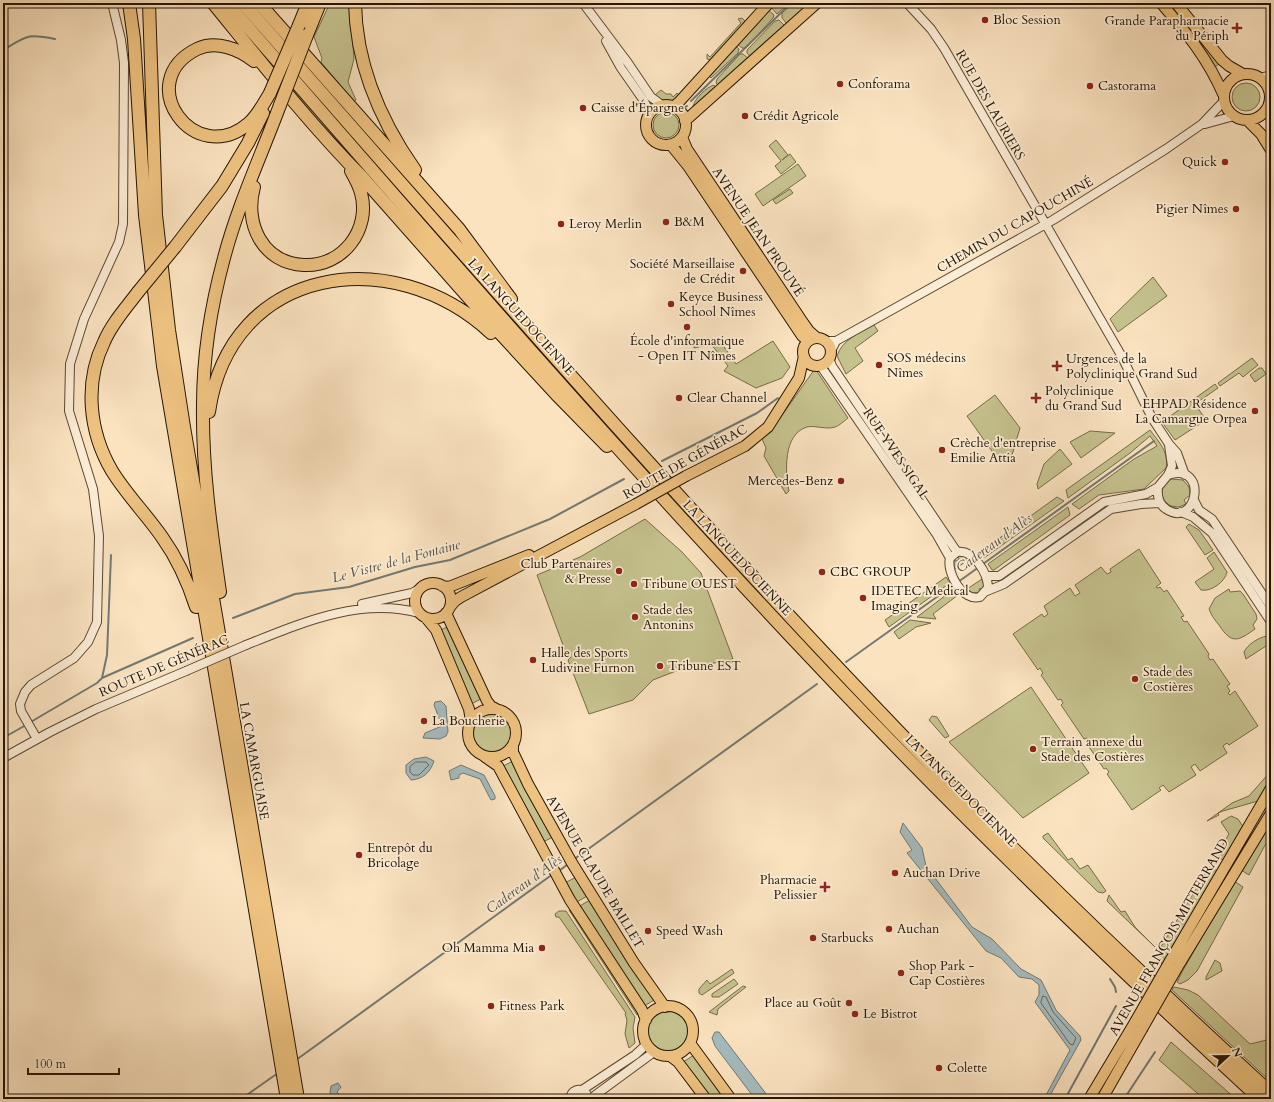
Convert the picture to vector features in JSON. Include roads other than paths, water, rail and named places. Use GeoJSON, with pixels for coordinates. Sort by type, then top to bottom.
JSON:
{"type":"FeatureCollection","features":[{"type":"Feature","properties":{"kind":"highway"},"geometry":{"type":"LineString","coordinates":[[129,3],[134,39],[145,215],[163,366],[257,930]]}},
{"type":"Feature","properties":{"kind":"highway","name":"LA CAMARGUAISE"},"geometry":{"type":"LineString","coordinates":[[149,3],[156,215],[169,330],[226,680],[283,1049],[284,1084],[287,1099]]}},
{"type":"Feature","properties":{"kind":"highway"},"geometry":{"type":"LineString","coordinates":[[213,3],[268,72],[556,394],[626,466],[677,513]]}},
{"type":"Feature","properties":{"kind":"highway","name":"LA LANGUEDOCIENNE"},"geometry":{"type":"LineString","coordinates":[[227,3],[492,306],[677,513],[813,660],[934,786],[1101,950],[1260,1099]]}},
{"type":"Feature","properties":{"kind":"highway","name":"LA LANGUEDOCIENNE"},"geometry":{"type":"LineString","coordinates":[[243,3],[585,392],[769,594],[969,804],[1195,1022],[1271,1092]]}},
{"type":"Feature","properties":{"kind":"highway"},"geometry":{"type":"LineString","coordinates":[[259,3],[459,229]]}},
{"type":"Feature","properties":{"kind":"highway"},"geometry":{"type":"LineString","coordinates":[[257,930],[231,806],[200,621],[192,593],[169,547],[113,471],[100,445],[94,421],[92,393],[98,356],[110,331],[138,292],[208,205],[235,166],[262,116],[270,93],[308,3]]}},
{"type":"Feature","properties":{"kind":"highway"},"geometry":{"type":"LineString","coordinates":[[226,680],[224,625],[210,524],[204,457],[204,382],[213,307],[231,234],[244,195],[262,153],[320,3]]}},
{"type":"Feature","properties":{"kind":"highway"},"geometry":{"type":"LineString","coordinates":[[355,3],[358,40],[365,69],[383,118],[405,155],[459,229],[517,307],[585,392]]}},
{"type":"Feature","properties":{"kind":"highway"},"geometry":{"type":"LineString","coordinates":[[268,72],[246,54],[236,49],[222,46],[201,47],[190,52],[176,67],[169,84],[170,104],[182,123],[193,130],[215,136],[228,135],[250,122],[270,93]]}},
{"type":"Feature","properties":{"kind":"highway"},"geometry":{"type":"LineString","coordinates":[[262,153],[251,197],[250,214],[254,228],[260,240],[274,254],[292,263],[305,265],[324,262],[336,257],[352,243],[359,230],[363,210],[362,194],[351,171],[340,154]]}},
{"type":"Feature","properties":{"kind":"highway"},"geometry":{"type":"LineString","coordinates":[[204,457],[208,416],[214,385],[222,363],[232,344],[251,321],[271,305],[292,294],[325,283],[352,280],[381,280],[400,283],[435,295],[457,306],[477,320],[556,394]]}},
{"type":"Feature","properties":{"kind":"highway","name":"LA CAMARGUAISE"},"geometry":{"type":"LineString","coordinates":[[257,930],[283,1049],[294,1076],[298,1099]]}},
{"type":"Feature","properties":{"kind":"main road"},"geometry":{"type":"LineString","coordinates":[[668,106],[683,115],[686,126],[682,137],[671,145],[659,144],[650,137],[646,125],[650,113],[668,106],[679,102],[769,3]]}},
{"type":"Feature","properties":{"kind":"main road"},"geometry":{"type":"LineString","coordinates":[[685,121],[817,3]]}},
{"type":"Feature","properties":{"kind":"main road"},"geometry":{"type":"LineString","coordinates":[[1162,3],[1202,53],[1216,75],[1227,109],[1234,116],[1248,121],[1261,134],[1271,150]]}},
{"type":"Feature","properties":{"kind":"main road"},"geometry":{"type":"LineString","coordinates":[[1176,3],[1222,60],[1243,74]]}},
{"type":"Feature","properties":{"kind":"main road"},"geometry":{"type":"LineString","coordinates":[[1224,97],[1227,84],[1243,74],[1252,74],[1260,78],[1270,93],[1270,110],[1257,118],[1248,121]]}},
{"type":"Feature","properties":{"kind":"main road","name":"AVENUE JEAN PROUVÉ"},"geometry":{"type":"LineString","coordinates":[[682,137],[687,149],[723,210],[802,336],[822,340]]}},
{"type":"Feature","properties":{"kind":"main road","name":"AVENUE JEAN PROUVÉ"},"geometry":{"type":"LineString","coordinates":[[671,145],[723,210]]}},
{"type":"Feature","properties":{"kind":"main road"},"geometry":{"type":"LineString","coordinates":[[822,340],[830,355],[817,365],[810,363],[804,356],[804,348],[822,340]]}},
{"type":"Feature","properties":{"kind":"main road","name":"ROUTE DE GÉNÉRAC"},"geometry":{"type":"LineString","coordinates":[[448,610],[455,601],[686,476],[745,446],[759,436],[768,427],[799,378],[804,356]]}},
{"type":"Feature","properties":{"kind":"main road","name":"ROUTE DE GÉNÉRAC"},"geometry":{"type":"LineString","coordinates":[[799,378],[817,365]]}},
{"type":"Feature","properties":{"kind":"main road","name":"ROUTE DE GÉNÉRAC"},"geometry":{"type":"LineString","coordinates":[[442,586],[449,587],[561,544]]}},
{"type":"Feature","properties":{"kind":"main road"},"geometry":{"type":"LineString","coordinates":[[485,757],[496,757],[503,755],[513,746],[516,736],[514,724],[507,715],[491,706],[487,700],[448,610],[450,595],[442,586],[432,583],[427,584],[419,589],[416,594],[415,604],[423,616],[436,630],[471,714],[471,721],[468,730],[469,742],[475,751],[498,766],[548,862],[646,1020]]}},
{"type":"Feature","properties":{"kind":"main road"},"geometry":{"type":"LineString","coordinates":[[423,616],[437,618],[448,610]]}},
{"type":"Feature","properties":{"kind":"main road"},"geometry":{"type":"LineString","coordinates":[[471,721],[476,715],[486,710],[500,711]]}},
{"type":"Feature","properties":{"kind":"main road","name":"AVENUE CLAUDE BAILLET"},"geometry":{"type":"LineString","coordinates":[[513,746],[513,752],[528,784],[564,850],[634,963],[665,1007]]}},
{"type":"Feature","properties":{"kind":"main road","name":"AVENUE FRANÇOIS MITTERRAND"},"geometry":{"type":"LineString","coordinates":[[1089,1099],[1138,1025],[1174,964],[1271,788]]}},
{"type":"Feature","properties":{"kind":"main road","name":"AVENUE FRANÇOIS MITTERRAND"},"geometry":{"type":"LineString","coordinates":[[1174,964],[1271,813]]}},
{"type":"Feature","properties":{"kind":"main road"},"geometry":{"type":"LineString","coordinates":[[670,1056],[682,1052],[690,1043],[692,1032],[689,1018],[680,1010],[665,1007],[656,1009],[646,1020],[643,1031],[650,1048],[670,1056],[678,1062],[706,1099]]}},
{"type":"Feature","properties":{"kind":"main road","name":"AVENUE FRANÇOIS MITTERRAND"},"geometry":{"type":"LineString","coordinates":[[1102,1099],[1138,1025]]}},
{"type":"Feature","properties":{"kind":"main road"},"geometry":{"type":"LineString","coordinates":[[690,1043],[731,1099]]}},
{"type":"Feature","properties":{"kind":"street"},"geometry":{"type":"LineString","coordinates":[[37,739],[25,718],[20,704],[25,692],[31,685],[74,658],[88,642],[97,622],[99,536],[93,489],[69,411],[70,364],[84,319],[119,242],[123,224],[124,63],[121,40],[112,3]]}},
{"type":"Feature","properties":{"kind":"street"},"geometry":{"type":"LineString","coordinates":[[583,3],[628,63],[651,97],[668,106]]}},
{"type":"Feature","properties":{"kind":"street","name":"RUE DES LAURIERS"},"geometry":{"type":"LineString","coordinates":[[907,3],[931,29],[944,48],[1121,355],[1152,418],[1169,444],[1177,453],[1186,476]]}},
{"type":"Feature","properties":{"kind":"street"},"geometry":{"type":"LineString","coordinates":[[595,21],[621,68],[650,113]]}},
{"type":"Feature","properties":{"kind":"street"},"geometry":{"type":"LineString","coordinates":[[1260,78],[1271,75]]}},
{"type":"Feature","properties":{"kind":"street","name":"CHEMIN DU CAPOUCHINÉ"},"geometry":{"type":"LineString","coordinates":[[822,340],[1045,224],[1166,149],[1202,124],[1224,97]]}},
{"type":"Feature","properties":{"kind":"street","name":"CHEMIN DU CAPOUCHINÉ"},"geometry":{"type":"LineString","coordinates":[[1202,124],[1234,116]]}},
{"type":"Feature","properties":{"kind":"street","name":"RUE YVES SIGAL"},"geometry":{"type":"LineString","coordinates":[[830,355],[832,366],[957,552]]}},
{"type":"Feature","properties":{"kind":"street","name":"RUE YVES SIGAL"},"geometry":{"type":"LineString","coordinates":[[817,365],[937,535],[950,558],[948,568],[950,573],[964,593],[976,598],[980,597],[987,591],[1004,584],[1111,509],[1149,503],[1160,503]]}},
{"type":"Feature","properties":{"kind":"street"},"geometry":{"type":"LineString","coordinates":[[986,576],[999,576],[1104,502],[1146,494],[1158,487],[1168,475],[1172,466],[1169,444]]}},
{"type":"Feature","properties":{"kind":"street"},"geometry":{"type":"LineString","coordinates":[[1168,475],[1177,473],[1186,476],[1194,483],[1194,500],[1191,505],[1181,512]]}},
{"type":"Feature","properties":{"kind":"street"},"geometry":{"type":"LineString","coordinates":[[1158,487],[1157,493],[1160,503],[1169,511],[1181,512],[1193,517],[1212,533],[1271,622]]}},
{"type":"Feature","properties":{"kind":"street"},"geometry":{"type":"LineString","coordinates":[[1194,500],[1199,510],[1212,519],[1271,607]]}},
{"type":"Feature","properties":{"kind":"street"},"geometry":{"type":"LineString","coordinates":[[950,558],[957,552],[966,552],[972,556],[986,576],[988,583],[987,591]]}},
{"type":"Feature","properties":{"kind":"street","name":"ROUTE DE GÉNÉRAC"},"geometry":{"type":"LineString","coordinates":[[3,758],[96,709],[246,645],[294,626],[367,603],[412,593],[419,589]]}},
{"type":"Feature","properties":{"kind":"street","name":"ROUTE DE GÉNÉRAC"},"geometry":{"type":"LineString","coordinates":[[342,612],[364,608],[388,607],[423,616]]}},
{"type":"Feature","properties":{"kind":"street"},"geometry":{"type":"LineString","coordinates":[[570,1099],[574,1091],[582,1090],[635,1055],[650,1048]]}},
{"type":"Feature","properties":{"kind":"street"},"geometry":{"type":"LineString","coordinates":[[582,1090],[587,1093],[589,1099],[650,1048]]}},
{"type":"Feature","properties":{"kind":"water"},"geometry":{"type":"Polygon","coordinates":[[[441,701],[446,706],[448,732],[446,736],[440,739],[423,738],[425,733],[442,726],[434,705],[435,702],[441,701]]]}},
{"type":"Feature","properties":{"kind":"water"},"geometry":{"type":"Polygon","coordinates":[[[426,757],[434,761],[430,769],[426,775],[411,780],[406,773],[406,765],[414,759],[426,757]]]}},
{"type":"Feature","properties":{"kind":"water"},"geometry":{"type":"Polygon","coordinates":[[[461,765],[484,775],[495,796],[495,799],[491,800],[480,779],[463,773],[459,775],[459,778],[451,780],[449,771],[461,765]]]}},
{"type":"Feature","properties":{"kind":"water"},"geometry":{"type":"Polygon","coordinates":[[[903,823],[922,848],[926,866],[972,927],[992,939],[1021,969],[1041,980],[1056,1010],[1080,1036],[1081,1040],[1048,1099],[1044,1099],[1070,1050],[1035,1002],[1039,995],[1039,985],[1032,979],[1019,977],[1001,958],[986,951],[907,853],[912,850],[900,832],[903,823]]]}},
{"type":"Feature","properties":{"kind":"water"},"geometry":{"type":"Polygon","coordinates":[[[715,1032],[719,1032],[770,1099],[755,1099],[715,1046],[712,1038],[715,1032]]]}},
{"type":"Feature","properties":{"kind":"water"},"geometry":{"type":"Polygon","coordinates":[[[338,1083],[341,1087],[337,1092],[343,1099],[332,1099],[330,1092],[331,1086],[338,1083]]]}},
{"type":"Feature","properties":{"kind":"waterway"},"geometry":{"type":"LineString","coordinates":[[691,101],[791,3]]}},
{"type":"Feature","properties":{"kind":"waterway"},"geometry":{"type":"LineString","coordinates":[[3,50],[28,37],[38,36],[55,39]]}},
{"type":"Feature","properties":{"kind":"waterway","name":"Le Vistre de la Fontaine"},"geometry":{"type":"LineString","coordinates":[[662,461],[757,413],[778,398]]}},
{"type":"Feature","properties":{"kind":"waterway","name":"Cadereau d'Alès"},"geometry":{"type":"LineString","coordinates":[[983,564],[1154,441]]}},
{"type":"Feature","properties":{"kind":"waterway","name":"Le Vistre de la Fontaine"},"geometry":{"type":"LineString","coordinates":[[233,618],[295,594],[349,587],[415,567],[450,560],[550,519],[624,479]]}},
{"type":"Feature","properties":{"kind":"waterway"},"geometry":{"type":"LineString","coordinates":[[102,678],[107,655],[111,555]]}},
{"type":"Feature","properties":{"kind":"waterway","name":"Cadereau d'Alès"},"geometry":{"type":"LineString","coordinates":[[958,582],[979,567]]}},
{"type":"Feature","properties":{"kind":"waterway","name":"Cadereau d'Alès"},"geometry":{"type":"LineString","coordinates":[[846,662],[955,584]]}},
{"type":"Feature","properties":{"kind":"waterway","name":"Le Vistre de la Fontaine"},"geometry":{"type":"LineString","coordinates":[[29,723],[97,683],[102,678],[193,638]]}},
{"type":"Feature","properties":{"kind":"waterway","name":"Cadereau d'Alès"},"geometry":{"type":"LineString","coordinates":[[573,860],[817,684]]}},
{"type":"Feature","properties":{"kind":"waterway","name":"Le Vistre de la Fontaine"},"geometry":{"type":"LineString","coordinates":[[3,738],[26,725]]}},
{"type":"Feature","properties":{"kind":"waterway","name":"Cadereau d'Alès"},"geometry":{"type":"LineString","coordinates":[[559,871],[568,864]]}},
{"type":"Feature","properties":{"kind":"waterway","name":"Cadereau d'Alès"},"geometry":{"type":"LineString","coordinates":[[296,1060],[553,874]]}},
{"type":"Feature","properties":{"kind":"waterway"},"geometry":{"type":"LineString","coordinates":[[1110,979],[1116,992]]}},
{"type":"Feature","properties":{"kind":"waterway"},"geometry":{"type":"LineString","coordinates":[[1065,1099],[1116,1006]]}},
{"type":"Feature","properties":{"kind":"waterway"},"geometry":{"type":"LineString","coordinates":[[1124,1099],[1155,1052]]}},
{"type":"Feature","properties":{"kind":"waterway","name":"Cadereau d'Alès"},"geometry":{"type":"LineString","coordinates":[[241,1099],[278,1073]]}},
{"type":"Feature","properties":{"kind":"place","name":"Bloc Session"},"geometry":{"type":"Point","coordinates":[985,20]}},
{"type":"Feature","properties":{"kind":"place","name":"Grande Parapharmacie du Périph"},"geometry":{"type":"Point","coordinates":[1237,28]}},
{"type":"Feature","properties":{"kind":"place","name":"Conforama"},"geometry":{"type":"Point","coordinates":[840,84]}},
{"type":"Feature","properties":{"kind":"place","name":"Castorama"},"geometry":{"type":"Point","coordinates":[1090,86]}},
{"type":"Feature","properties":{"kind":"place","name":"Caisse d'Épargne"},"geometry":{"type":"Point","coordinates":[583,108]}},
{"type":"Feature","properties":{"kind":"place","name":"Crédit Agricole"},"geometry":{"type":"Point","coordinates":[745,116]}},
{"type":"Feature","properties":{"kind":"place","name":"Quick"},"geometry":{"type":"Point","coordinates":[1225,162]}},
{"type":"Feature","properties":{"kind":"place","name":"Pigier Nîmes"},"geometry":{"type":"Point","coordinates":[1236,209]}},
{"type":"Feature","properties":{"kind":"place","name":"B&M"},"geometry":{"type":"Point","coordinates":[666,222]}},
{"type":"Feature","properties":{"kind":"place","name":"Leroy Merlin"},"geometry":{"type":"Point","coordinates":[561,224]}},
{"type":"Feature","properties":{"kind":"place","name":"Société Marseillaise de Crédit"},"geometry":{"type":"Point","coordinates":[743,271]}},
{"type":"Feature","properties":{"kind":"place","name":"Keyce Business School Nîmes"},"geometry":{"type":"Point","coordinates":[671,304]}},
{"type":"Feature","properties":{"kind":"place","name":"École d'informatique - Open IT Nîmes"},"geometry":{"type":"Point","coordinates":[687,327]}},
{"type":"Feature","properties":{"kind":"place","name":"SOS médecins Nîmes"},"geometry":{"type":"Point","coordinates":[879,365]}},
{"type":"Feature","properties":{"kind":"place","name":"Urgences de la Polyclinique Grand Sud"},"geometry":{"type":"Point","coordinates":[1057,366]}},
{"type":"Feature","properties":{"kind":"place","name":"Clear Channel"},"geometry":{"type":"Point","coordinates":[679,398]}},
{"type":"Feature","properties":{"kind":"place","name":"Polyclinique du Grand Sud"},"geometry":{"type":"Point","coordinates":[1036,398]}},
{"type":"Feature","properties":{"kind":"place","name":"EHPAD Résidence La Camargue Orpea"},"geometry":{"type":"Point","coordinates":[1255,411]}},
{"type":"Feature","properties":{"kind":"place","name":"Crèche d'entreprise Emilie Attia"},"geometry":{"type":"Point","coordinates":[942,450]}},
{"type":"Feature","properties":{"kind":"place","name":"Mercedes-Benz"},"geometry":{"type":"Point","coordinates":[841,481]}},
{"type":"Feature","properties":{"kind":"place","name":"Club Partenaires & Presse"},"geometry":{"type":"Point","coordinates":[619,571]}},
{"type":"Feature","properties":{"kind":"place","name":"CBC GROUP"},"geometry":{"type":"Point","coordinates":[822,572]}},
{"type":"Feature","properties":{"kind":"place","name":"Tribune OUEST"},"geometry":{"type":"Point","coordinates":[634,584]}},
{"type":"Feature","properties":{"kind":"place","name":"IDETEC Medical Imaging"},"geometry":{"type":"Point","coordinates":[863,598]}},
{"type":"Feature","properties":{"kind":"place","name":"Stade des Antonins"},"geometry":{"type":"Point","coordinates":[635,617]}},
{"type":"Feature","properties":{"kind":"place","name":"Halle des Sports Ludivine Furnon"},"geometry":{"type":"Point","coordinates":[533,660]}},
{"type":"Feature","properties":{"kind":"place","name":"Tribune EST"},"geometry":{"type":"Point","coordinates":[660,666]}},
{"type":"Feature","properties":{"kind":"place","name":"Stade des Costières"},"geometry":{"type":"Point","coordinates":[1135,679]}},
{"type":"Feature","properties":{"kind":"place","name":"La Boucherie"},"geometry":{"type":"Point","coordinates":[424,721]}},
{"type":"Feature","properties":{"kind":"place","name":"Terrain annexe du Stade des Costières"},"geometry":{"type":"Point","coordinates":[1033,749]}},
{"type":"Feature","properties":{"kind":"place","name":"Entrepôt du Bricolage"},"geometry":{"type":"Point","coordinates":[359,855]}},
{"type":"Feature","properties":{"kind":"place","name":"Auchan Drive"},"geometry":{"type":"Point","coordinates":[895,873]}},
{"type":"Feature","properties":{"kind":"place","name":"Pharmacie Pelissier"},"geometry":{"type":"Point","coordinates":[825,887]}},
{"type":"Feature","properties":{"kind":"place","name":"Auchan"},"geometry":{"type":"Point","coordinates":[889,929]}},
{"type":"Feature","properties":{"kind":"place","name":"Speed Wash"},"geometry":{"type":"Point","coordinates":[648,931]}},
{"type":"Feature","properties":{"kind":"place","name":"Starbucks"},"geometry":{"type":"Point","coordinates":[813,938]}},
{"type":"Feature","properties":{"kind":"place","name":"Oh Mamma Mia"},"geometry":{"type":"Point","coordinates":[542,948]}},
{"type":"Feature","properties":{"kind":"place","name":"Shop Park - Cap Costières"},"geometry":{"type":"Point","coordinates":[901,973]}},
{"type":"Feature","properties":{"kind":"place","name":"Place au Goût"},"geometry":{"type":"Point","coordinates":[849,1003]}},
{"type":"Feature","properties":{"kind":"place","name":"Fitness Park"},"geometry":{"type":"Point","coordinates":[491,1006]}},
{"type":"Feature","properties":{"kind":"place","name":"Le Bistrot"},"geometry":{"type":"Point","coordinates":[855,1014]}},
{"type":"Feature","properties":{"kind":"place","name":"Colette"},"geometry":{"type":"Point","coordinates":[939,1068]}}]}
